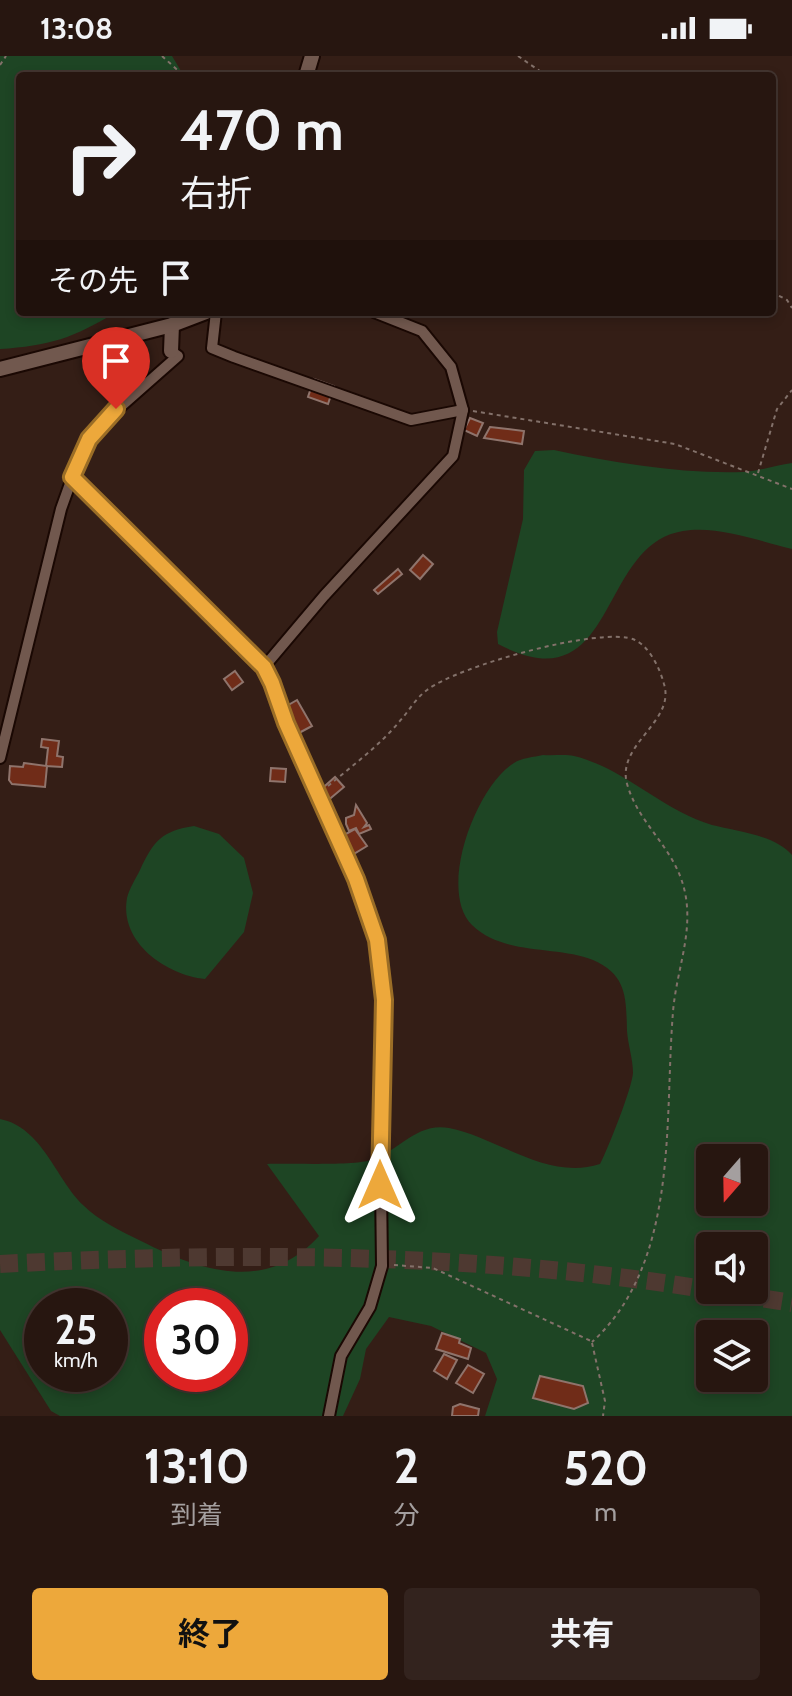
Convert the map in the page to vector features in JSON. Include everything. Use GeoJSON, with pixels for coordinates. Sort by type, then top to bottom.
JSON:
{"type":"FeatureCollection","features":[{"type":"Feature","properties":{"kind":"main road"},"geometry":{"type":"LineString","coordinates":[[0,369],[172,325],[196,316]]}},
{"type":"Feature","properties":{"kind":"main road"},"geometry":{"type":"LineString","coordinates":[[171,351],[172,325]]}},
{"type":"Feature","properties":{"kind":"street"},"geometry":{"type":"LineString","coordinates":[[216,316],[212,348],[234,357],[411,420],[463,410]]}},
{"type":"Feature","properties":{"kind":"street"},"geometry":{"type":"LineString","coordinates":[[264,667],[305,617],[453,456],[463,410],[460,388],[443,352],[422,331],[384,316]]}},
{"type":"Feature","properties":{"kind":"street"},"geometry":{"type":"LineString","coordinates":[[0,758],[61,509],[72,477],[89,439],[112,414],[178,356],[171,351]]}},
{"type":"Feature","properties":{"kind":"street"},"geometry":{"type":"LineString","coordinates":[[72,477],[264,667],[356,879],[377,940],[384,1000],[380,1102],[382,1266],[370,1307],[341,1356],[329,1416]]}},
{"type":"Feature","properties":{"kind":"path"},"geometry":{"type":"LineString","coordinates":[[0,65],[6,56]]}},
{"type":"Feature","properties":{"kind":"path"},"geometry":{"type":"LineString","coordinates":[[162,56],[180,72]]}},
{"type":"Feature","properties":{"kind":"path"},"geometry":{"type":"LineString","coordinates":[[518,56],[541,72]]}},
{"type":"Feature","properties":{"kind":"path"},"geometry":{"type":"LineString","coordinates":[[776,294],[787,300],[792,308]]}},
{"type":"Feature","properties":{"kind":"path"},"geometry":{"type":"LineString","coordinates":[[758,474],[777,409],[792,390]]}},
{"type":"Feature","properties":{"kind":"path"},"geometry":{"type":"LineString","coordinates":[[463,410],[675,444],[792,489]]}},
{"type":"Feature","properties":{"kind":"path"},"geometry":{"type":"LineString","coordinates":[[319,794],[376,745],[429,688],[467,672],[596,636],[618,635],[637,641],[652,656],[665,685],[666,701],[661,713],[639,738],[629,762],[627,785],[670,851],[686,896],[688,927],[673,1012],[661,1189],[651,1243],[628,1302],[592,1342]]}},
{"type":"Feature","properties":{"kind":"path"},"geometry":{"type":"LineString","coordinates":[[382,1266],[433,1268],[592,1342]]}},
{"type":"Feature","properties":{"kind":"path"},"geometry":{"type":"LineString","coordinates":[[592,1342],[605,1401],[603,1416]]}},
{"type":"Feature","properties":{"kind":"green space"},"geometry":{"type":"Polygon","coordinates":[[[0,56],[172,56],[182,72],[16,72],[16,316],[109,316],[61,339],[0,349],[0,56]]]}},
{"type":"Feature","properties":{"kind":"green space"},"geometry":{"type":"Polygon","coordinates":[[[554,450],[624,463],[696,471],[743,472],[792,463],[792,549],[724,532],[683,531],[655,542],[634,563],[586,640],[565,655],[537,658],[498,644],[497,632],[523,519],[524,470],[535,451],[554,450]]]}},
{"type":"Feature","properties":{"kind":"green space"},"geometry":{"type":"Polygon","coordinates":[[[570,755],[592,762],[676,810],[712,825],[766,838],[792,855],[792,1416],[485,1416],[497,1379],[486,1353],[431,1326],[389,1317],[366,1349],[360,1379],[343,1416],[60,1416],[51,1411],[39,1392],[128,1392],[128,1288],[24,1288],[24,1368],[0,1330],[0,1119],[27,1132],[73,1194],[103,1221],[164,1252],[210,1268],[233,1272],[256,1271],[278,1265],[299,1254],[319,1236],[267,1164],[362,1162],[381,1156],[417,1133],[437,1127],[468,1133],[542,1163],[580,1168],[600,1164],[614,1133],[633,1073],[625,999],[619,981],[613,973],[593,960],[515,946],[485,935],[472,925],[462,909],[458,888],[466,840],[486,793],[500,775],[524,759],[570,755]]]}},
{"type":"Feature","properties":{"kind":"green space"},"geometry":{"type":"Polygon","coordinates":[[[194,826],[219,834],[244,858],[253,893],[244,932],[205,979],[176,971],[149,954],[130,929],[126,914],[129,891],[155,844],[167,834],[194,826]]]}},
{"type":"Feature","properties":{"kind":"building"},"geometry":{"type":"Polygon","coordinates":[[[314,379],[334,386],[328,404],[308,397],[314,379]]]}},
{"type":"Feature","properties":{"kind":"building"},"geometry":{"type":"Polygon","coordinates":[[[470,418],[483,423],[477,436],[464,430],[470,418]]]}},
{"type":"Feature","properties":{"kind":"building"},"geometry":{"type":"Polygon","coordinates":[[[490,427],[524,431],[522,444],[484,438],[490,427]]]}},
{"type":"Feature","properties":{"kind":"building"},"geometry":{"type":"Polygon","coordinates":[[[423,555],[433,564],[420,579],[410,570],[423,555]]]}},
{"type":"Feature","properties":{"kind":"building"},"geometry":{"type":"Polygon","coordinates":[[[398,569],[402,574],[378,594],[374,590],[398,569]]]}},
{"type":"Feature","properties":{"kind":"building"},"geometry":{"type":"Polygon","coordinates":[[[235,671],[243,682],[232,690],[224,679],[235,671]]]}},
{"type":"Feature","properties":{"kind":"building"},"geometry":{"type":"Polygon","coordinates":[[[297,700],[312,726],[297,734],[285,707],[297,700]]]}},
{"type":"Feature","properties":{"kind":"building"},"geometry":{"type":"Polygon","coordinates":[[[42,739],[59,741],[57,756],[63,757],[62,767],[46,766],[48,748],[41,747],[42,739]]]}},
{"type":"Feature","properties":{"kind":"building"},"geometry":{"type":"Polygon","coordinates":[[[24,763],[47,766],[45,787],[12,784],[9,780],[10,766],[23,767],[24,763]]]}},
{"type":"Feature","properties":{"kind":"building"},"geometry":{"type":"Polygon","coordinates":[[[271,768],[286,769],[285,782],[270,781],[271,768]]]}},
{"type":"Feature","properties":{"kind":"building"},"geometry":{"type":"Polygon","coordinates":[[[335,777],[344,787],[326,802],[318,792],[335,777]]]}},
{"type":"Feature","properties":{"kind":"building"},"geometry":{"type":"Polygon","coordinates":[[[356,805],[367,823],[364,827],[369,825],[371,829],[359,834],[356,828],[349,831],[346,824],[346,818],[354,815],[356,805]]]}},
{"type":"Feature","properties":{"kind":"building"},"geometry":{"type":"Polygon","coordinates":[[[355,829],[367,846],[352,855],[342,836],[355,829]]]}},
{"type":"Feature","properties":{"kind":"building"},"geometry":{"type":"Polygon","coordinates":[[[442,1333],[460,1339],[459,1343],[471,1348],[468,1359],[436,1349],[442,1333]]]}},
{"type":"Feature","properties":{"kind":"building"},"geometry":{"type":"Polygon","coordinates":[[[444,1354],[457,1360],[447,1379],[434,1371],[444,1354]]]}},
{"type":"Feature","properties":{"kind":"building"},"geometry":{"type":"Polygon","coordinates":[[[468,1365],[484,1374],[473,1393],[456,1383],[468,1365]]]}},
{"type":"Feature","properties":{"kind":"building"},"geometry":{"type":"Polygon","coordinates":[[[540,1376],[583,1386],[588,1403],[574,1409],[533,1398],[540,1376]]]}},
{"type":"Feature","properties":{"kind":"building"},"geometry":{"type":"Polygon","coordinates":[[[460,1404],[479,1409],[478,1416],[452,1416],[453,1407],[460,1404]]]}},
{"type":"Feature","properties":{"kind":"tunnel"},"geometry":{"type":"LineString","coordinates":[[0,1264],[178,1258],[356,1258],[533,1268],[696,1288]]}},
{"type":"Feature","properties":{"kind":"tunnel"},"geometry":{"type":"LineString","coordinates":[[768,1299],[792,1303]]}},
{"type":"Feature","properties":{"kind":"route"},"geometry":{"type":"LineString","coordinates":[[116,409],[89,439],[72,477],[264,667],[329,820],[340,838],[377,940],[384,1000],[380,1185]]}}]}
